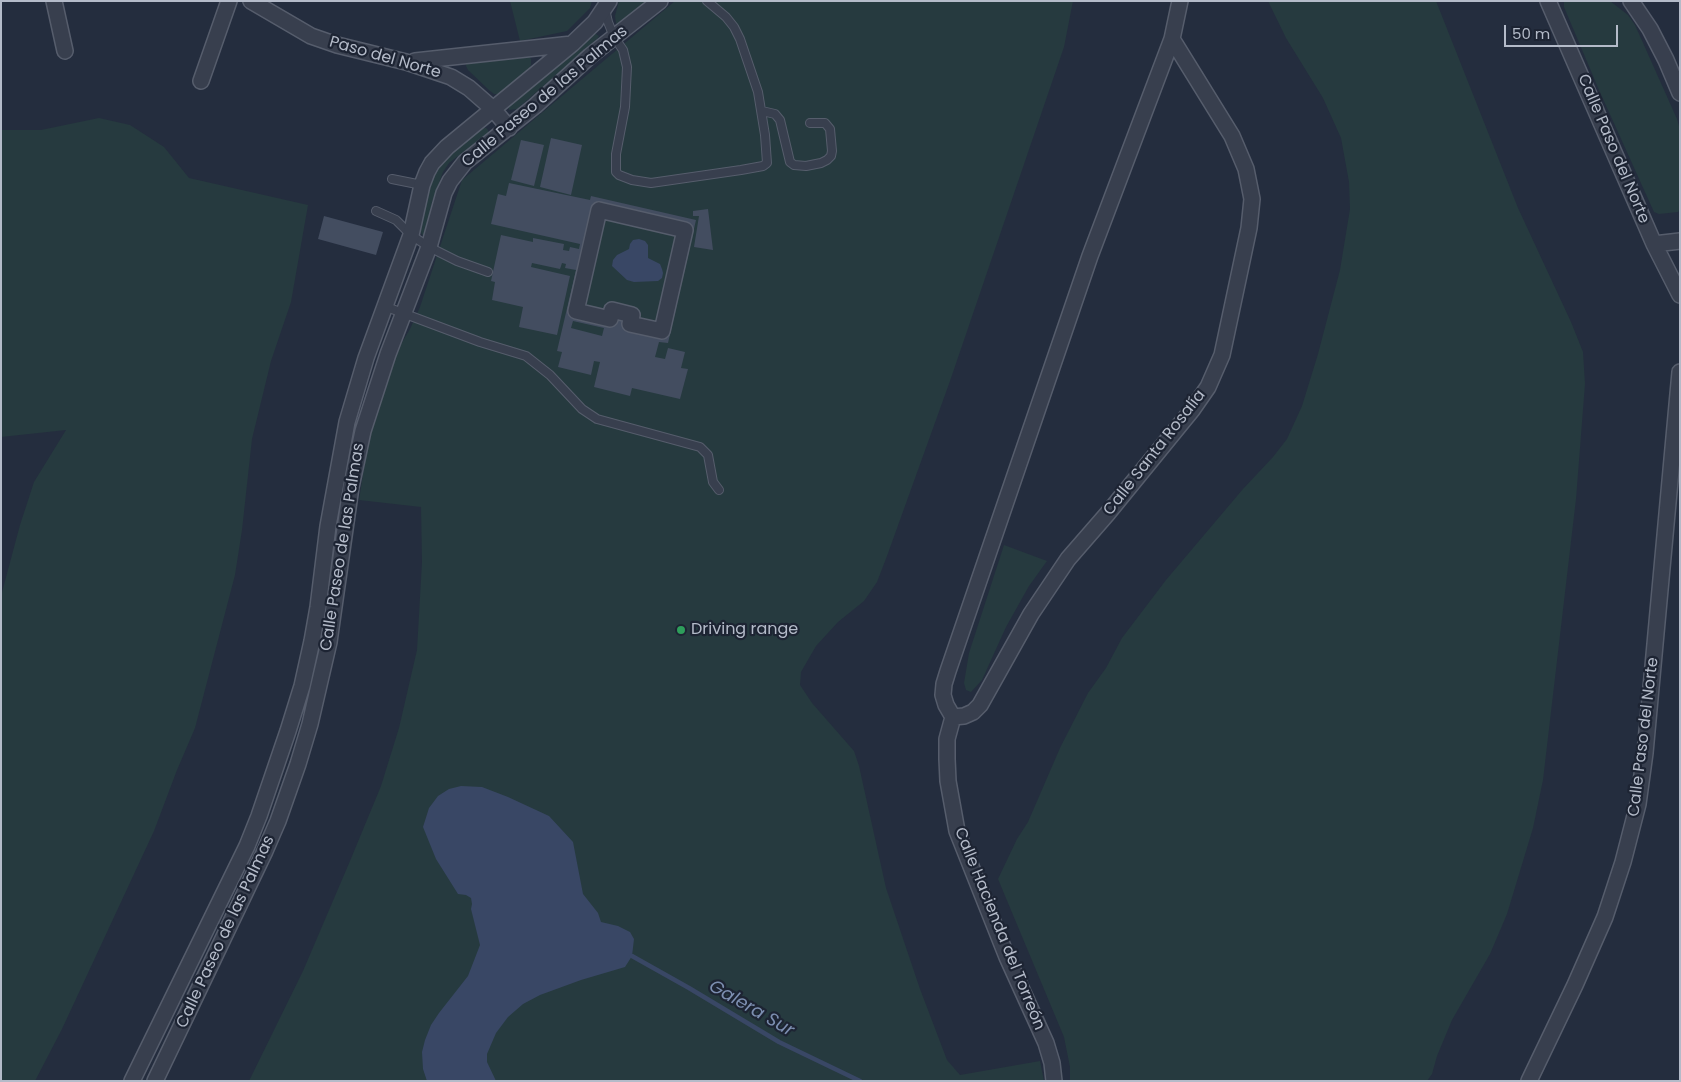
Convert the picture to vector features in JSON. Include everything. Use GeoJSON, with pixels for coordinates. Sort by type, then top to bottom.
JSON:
{"type":"FeatureCollection","features":[{"type":"Feature","properties":{"kind":"street"},"geometry":{"type":"LineString","coordinates":[[54,1],[65,52]]}},
{"type":"Feature","properties":{"kind":"street"},"geometry":{"type":"LineString","coordinates":[[200,81],[229,1]]}},
{"type":"Feature","properties":{"kind":"street","name":"Paso del Norte"},"geometry":{"type":"LineString","coordinates":[[251,1],[311,36],[337,45],[406,62],[452,77],[469,88],[509,128]]}},
{"type":"Feature","properties":{"kind":"street","name":"Calle Paseo de las Palmas"},"geometry":{"type":"LineString","coordinates":[[155,1081],[265,851],[278,821],[298,764],[310,724],[329,642],[351,487],[362,431],[429,247],[444,193],[450,180],[465,162],[509,128],[660,1]]}},
{"type":"Feature","properties":{"kind":"street"},"geometry":{"type":"LineString","coordinates":[[953,718],[943,695],[948,671],[1090,256],[1172,39],[1180,1]]}},
{"type":"Feature","properties":{"kind":"street","name":"Calle Paso del Norte"},"geometry":{"type":"LineString","coordinates":[[1548,1],[1654,244],[1680,295]]}},
{"type":"Feature","properties":{"kind":"street"},"geometry":{"type":"LineString","coordinates":[[1631,1],[1650,29],[1680,93]]}},
{"type":"Feature","properties":{"kind":"street","name":"Calle Paseo de las Palmas"},"geometry":{"type":"LineString","coordinates":[[132,1081],[247,846],[260,816],[288,732],[302,686],[312,641],[329,516],[347,422],[366,358],[411,235],[422,185],[432,163],[439,155],[572,44],[595,22],[606,4]]}},
{"type":"Feature","properties":{"kind":"street","name":"Calle Santa Rosalía"},"geometry":{"type":"LineString","coordinates":[[953,718],[973,712],[980,705],[1031,614],[1068,559],[1192,410],[1208,387],[1222,355],[1249,228],[1252,199],[1246,170],[1232,136],[1172,39]]}},
{"type":"Feature","properties":{"kind":"street"},"geometry":{"type":"LineString","coordinates":[[406,62],[572,44]]}},
{"type":"Feature","properties":{"kind":"street"},"geometry":{"type":"LineString","coordinates":[[599,210],[685,230],[662,332],[630,324],[632,315],[612,310],[610,318],[576,311],[599,210]]}},
{"type":"Feature","properties":{"kind":"street"},"geometry":{"type":"LineString","coordinates":[[1654,244],[1680,241]]}},
{"type":"Feature","properties":{"kind":"street","name":"Calle Paso del Norte"},"geometry":{"type":"LineString","coordinates":[[1529,1081],[1605,917],[1623,862],[1638,804],[1645,753],[1680,372]]}},
{"type":"Feature","properties":{"kind":"street","name":"Calle Hacienda del Torreón"},"geometry":{"type":"LineString","coordinates":[[953,718],[947,739],[946,759],[957,831],[1007,957],[1046,1043],[1052,1063],[1054,1081]]}},
{"type":"Feature","properties":{"kind":"lane"},"geometry":{"type":"LineString","coordinates":[[606,4],[608,22],[614,38],[623,50],[627,67],[624,107],[616,154],[616,172],[632,180],[651,182],[764,166],[768,160],[758,92],[734,27],[726,17],[707,1]]}},
{"type":"Feature","properties":{"kind":"lane"},"geometry":{"type":"LineString","coordinates":[[762,111],[775,114],[780,120],[790,162],[794,165],[806,166],[821,163],[831,156],[830,129],[825,123],[810,123]]}},
{"type":"Feature","properties":{"kind":"lane"},"geometry":{"type":"LineString","coordinates":[[392,179],[422,185]]}},
{"type":"Feature","properties":{"kind":"lane"},"geometry":{"type":"LineString","coordinates":[[376,211],[396,220],[411,235],[429,247],[457,261],[488,272]]}},
{"type":"Feature","properties":{"kind":"lane"},"geometry":{"type":"LineString","coordinates":[[384,306],[480,342],[526,356],[540,365],[582,409],[597,419],[700,447],[708,455],[713,482],[719,490]]}},
{"type":"Feature","properties":{"kind":"green space"},"geometry":{"type":"Polygon","coordinates":[[[510,1],[592,1],[590,8],[567,31],[520,41],[510,1]]]}},
{"type":"Feature","properties":{"kind":"green space"},"geometry":{"type":"Polygon","coordinates":[[[619,1],[652,1],[619,25],[616,23],[615,16],[619,1]]]}},
{"type":"Feature","properties":{"kind":"green space"},"geometry":{"type":"Polygon","coordinates":[[[675,1],[1073,1],[1064,47],[950,381],[877,582],[864,601],[838,622],[816,646],[801,672],[800,685],[812,703],[854,751],[886,888],[920,989],[947,1060],[960,1075],[1040,1061],[1044,1081],[249,1081],[303,971],[350,861],[381,786],[399,728],[417,650],[422,562],[421,507],[359,500],[368,442],[380,400],[397,351],[420,307],[462,180],[675,1]]]}},
{"type":"Feature","properties":{"kind":"green space"},"geometry":{"type":"Polygon","coordinates":[[[1268,1],[1436,1],[1518,208],[1583,352],[1585,384],[1576,499],[1543,780],[1533,828],[1507,914],[1490,954],[1452,1020],[1437,1056],[1432,1074],[1427,1081],[1070,1081],[1070,1067],[1064,1037],[998,879],[1017,839],[1028,822],[1060,748],[1088,693],[1106,668],[1122,638],[1166,580],[1287,439],[1302,406],[1340,270],[1350,209],[1349,182],[1341,138],[1323,98],[1286,38],[1268,1]]]}},
{"type":"Feature","properties":{"kind":"green space"},"geometry":{"type":"Polygon","coordinates":[[[1564,1],[1610,1],[1628,15],[1635,25],[1679,126],[1680,209],[1678,212],[1659,214],[1654,212],[1599,90],[1564,7],[1564,1]]]}},
{"type":"Feature","properties":{"kind":"green space"},"geometry":{"type":"Polygon","coordinates":[[[593,32],[599,36],[597,39],[517,109],[509,110],[508,104],[593,32]]]}},
{"type":"Feature","properties":{"kind":"green space"},"geometry":{"type":"Polygon","coordinates":[[[529,56],[531,65],[528,70],[502,94],[494,94],[490,91],[466,66],[467,61],[529,56]]]}},
{"type":"Feature","properties":{"kind":"green space"},"geometry":{"type":"Polygon","coordinates":[[[99,118],[130,125],[164,147],[189,178],[308,205],[291,302],[271,361],[252,439],[235,575],[195,728],[154,831],[62,1029],[35,1081],[1,1081],[1,596],[34,482],[66,430],[1,437],[1,130],[41,130],[99,118]]]}},
{"type":"Feature","properties":{"kind":"green space"},"geometry":{"type":"Polygon","coordinates":[[[481,128],[486,128],[488,133],[449,163],[443,172],[432,202],[425,235],[422,235],[419,226],[422,202],[435,165],[481,128]]]}},
{"type":"Feature","properties":{"kind":"green space"},"geometry":{"type":"Polygon","coordinates":[[[1004,545],[1047,561],[1029,586],[1006,627],[982,680],[971,692],[966,690],[964,683],[969,653],[1004,545]]]}},
{"type":"Feature","properties":{"kind":"water"},"geometry":{"type":"Polygon","coordinates":[[[633,240],[645,241],[648,245],[648,258],[660,264],[663,273],[662,278],[658,281],[634,282],[627,280],[612,266],[613,260],[617,255],[629,249],[633,240]]]}},
{"type":"Feature","properties":{"kind":"water"},"geometry":{"type":"Polygon","coordinates":[[[461,786],[482,787],[549,816],[573,842],[583,894],[598,913],[601,922],[618,926],[630,932],[634,939],[632,956],[625,967],[540,995],[523,1004],[508,1017],[496,1033],[487,1054],[487,1062],[496,1081],[427,1081],[423,1069],[422,1052],[431,1025],[468,976],[480,945],[471,909],[471,898],[458,894],[436,859],[423,827],[429,808],[438,796],[449,789],[461,786]]]}},
{"type":"Feature","properties":{"kind":"building"},"geometry":{"type":"Polygon","coordinates":[[[551,138],[582,145],[571,195],[540,187],[551,138]]]}},
{"type":"Feature","properties":{"kind":"building"},"geometry":{"type":"Polygon","coordinates":[[[521,140],[544,145],[534,186],[511,180],[521,140]]]}},
{"type":"Feature","properties":{"kind":"building"},"geometry":{"type":"Polygon","coordinates":[[[509,183],[590,200],[591,196],[696,220],[668,343],[659,342],[655,357],[665,359],[668,348],[685,352],[681,368],[688,369],[680,399],[632,388],[630,396],[594,387],[600,362],[594,361],[591,375],[558,367],[562,352],[557,351],[576,270],[565,268],[566,264],[562,263],[560,269],[532,263],[531,267],[570,276],[557,335],[519,327],[523,307],[492,300],[495,282],[491,281],[501,235],[533,242],[533,238],[564,244],[563,250],[569,251],[570,247],[579,249],[580,244],[491,224],[498,194],[506,196],[509,183]],[[599,210],[576,311],[612,310],[662,331],[685,230],[599,210]],[[573,321],[571,328],[602,336],[604,328],[573,321]]]}},
{"type":"Feature","properties":{"kind":"building"},"geometry":{"type":"Polygon","coordinates":[[[708,209],[713,250],[694,247],[699,216],[693,216],[693,211],[708,209]]]}},
{"type":"Feature","properties":{"kind":"building"},"geometry":{"type":"Polygon","coordinates":[[[324,216],[383,232],[376,255],[318,239],[324,216]]]}},
{"type":"Feature","properties":{"kind":"waterway","name":"Galera Sur"},"geometry":{"type":"LineString","coordinates":[[632,956],[779,1042],[860,1081]]}},
{"type":"Feature","properties":{"kind":"place","name":"Driving range"},"geometry":{"type":"Point","coordinates":[681,630]}}]}
